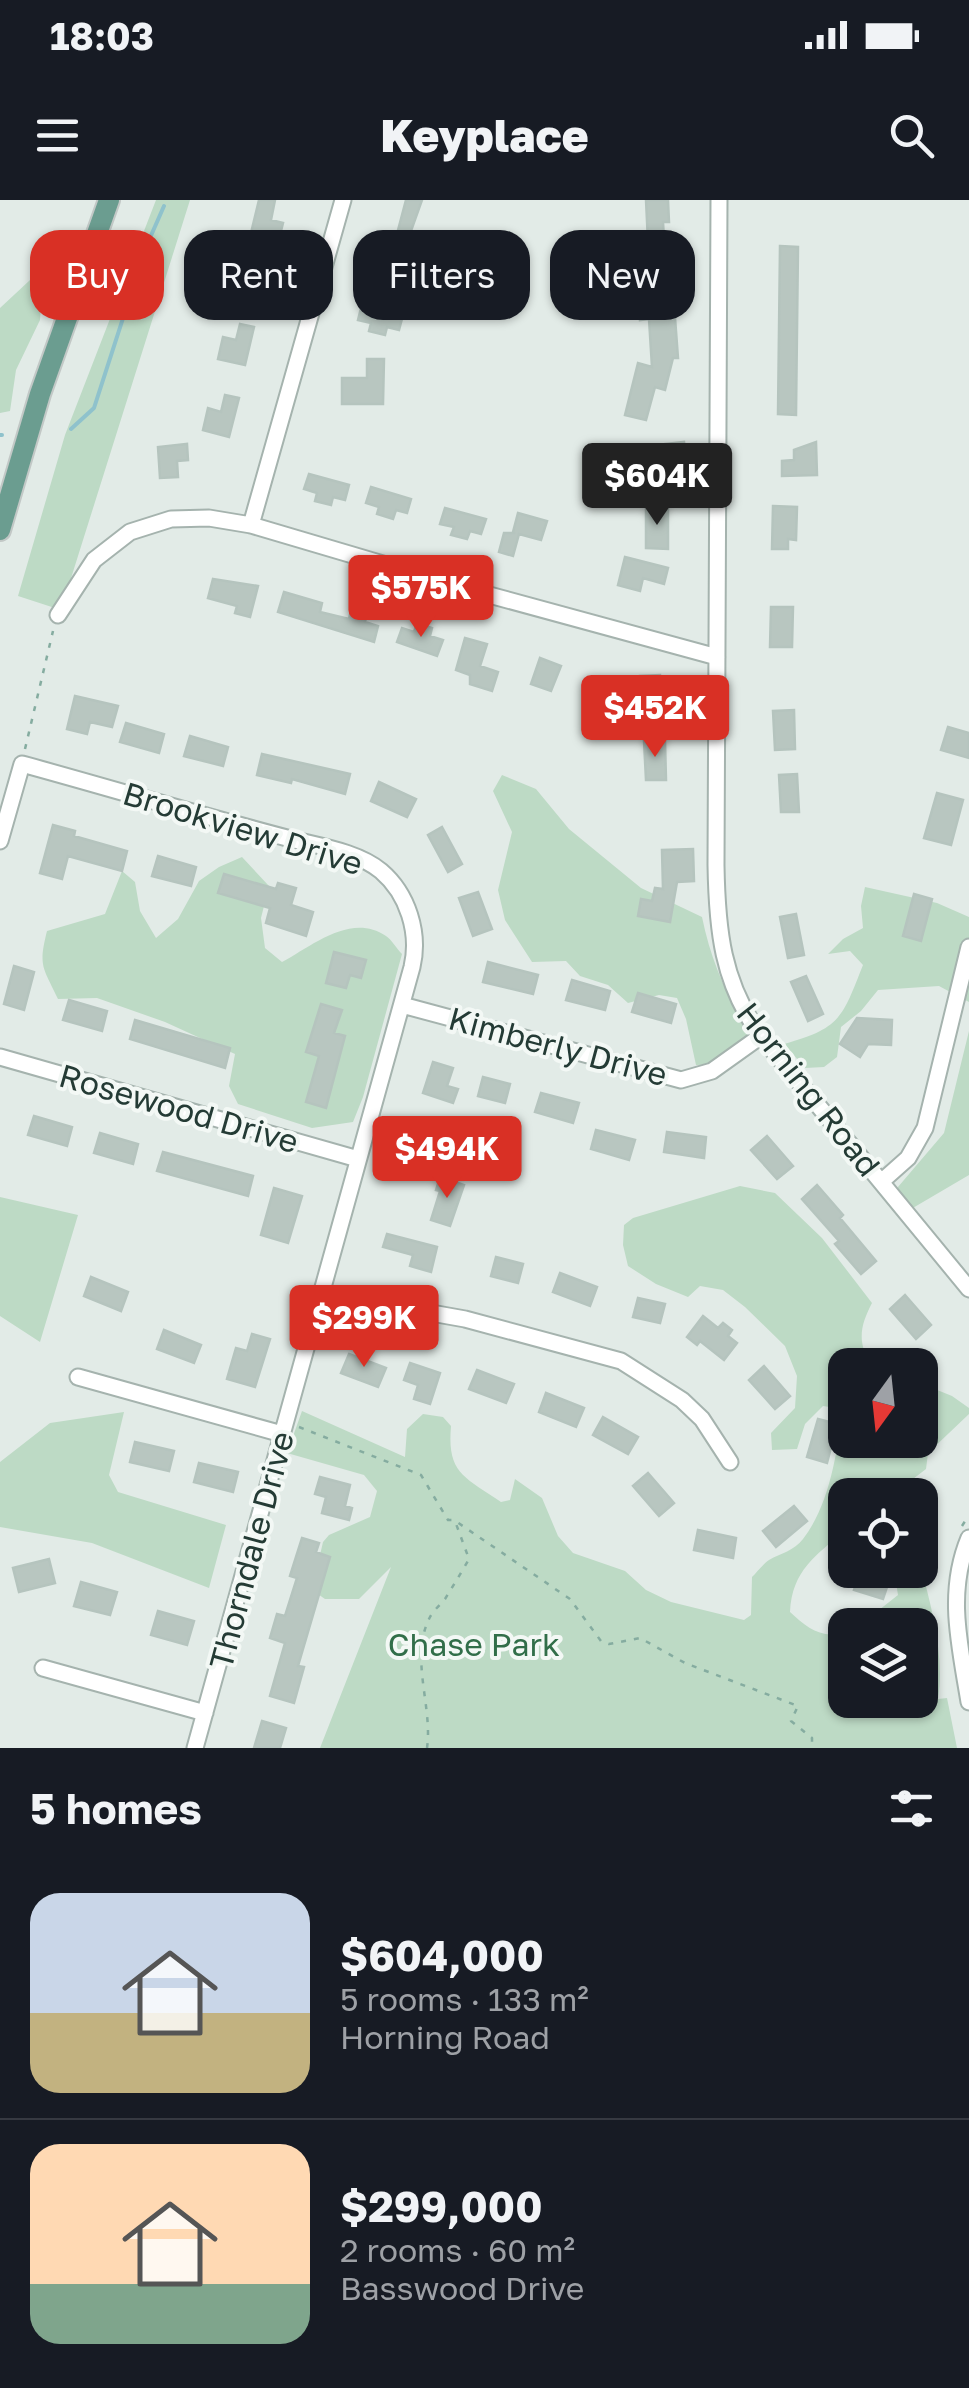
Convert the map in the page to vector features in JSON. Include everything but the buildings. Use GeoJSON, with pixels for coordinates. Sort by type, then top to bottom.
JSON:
{"type":"FeatureCollection","features":[{"type":"Feature","properties":{"kind":"main road"},"geometry":{"type":"LineString","coordinates":[[0,530],[40,394],[109,200]]}},
{"type":"Feature","properties":{"kind":"street"},"geometry":{"type":"LineString","coordinates":[[252,526],[343,200]]}},
{"type":"Feature","properties":{"kind":"street","name":"Horning Road"},"geometry":{"type":"LineString","coordinates":[[719,200],[717,921],[729,980],[760,1036],[969,1289]]}},
{"type":"Feature","properties":{"kind":"street"},"geometry":{"type":"LineString","coordinates":[[58,615],[94,560],[130,532],[171,519],[209,518],[252,526],[718,657]]}},
{"type":"Feature","properties":{"kind":"street"},"geometry":{"type":"LineString","coordinates":[[0,841],[22,764]]}},
{"type":"Feature","properties":{"kind":"street","name":"Brookview Drive"},"geometry":{"type":"LineString","coordinates":[[22,764],[314,844],[374,865],[398,890],[413,926],[416,951],[402,1004]]}},
{"type":"Feature","properties":{"kind":"street"},"geometry":{"type":"LineString","coordinates":[[882,1182],[908,1158],[925,1128],[969,947]]}},
{"type":"Feature","properties":{"kind":"street","name":"Kimberly Drive"},"geometry":{"type":"LineString","coordinates":[[402,1004],[681,1080],[712,1071],[760,1036]]}},
{"type":"Feature","properties":{"kind":"street","name":"Thorndale Drive"},"geometry":{"type":"LineString","coordinates":[[195,1748],[402,1004]]}},
{"type":"Feature","properties":{"kind":"street","name":"Rosewood Drive"},"geometry":{"type":"LineString","coordinates":[[0,1058],[358,1158]]}},
{"type":"Feature","properties":{"kind":"street"},"geometry":{"type":"LineString","coordinates":[[320,1294],[390,1314],[437,1314],[466,1319],[621,1361],[682,1400],[702,1419],[730,1462]]}},
{"type":"Feature","properties":{"kind":"street"},"geometry":{"type":"LineString","coordinates":[[78,1377],[282,1434]]}},
{"type":"Feature","properties":{"kind":"street"},"geometry":{"type":"LineString","coordinates":[[969,1538],[955,1589],[956,1626],[969,1702]]}},
{"type":"Feature","properties":{"kind":"street"},"geometry":{"type":"LineString","coordinates":[[44,1668],[205,1714]]}},
{"type":"Feature","properties":{"kind":"path"},"geometry":{"type":"LineString","coordinates":[[22,764],[58,615]]}},
{"type":"Feature","properties":{"kind":"path"},"geometry":{"type":"LineString","coordinates":[[298,1427],[420,1475],[448,1520],[454,1520],[570,1599],[601,1642],[640,1638],[685,1663],[798,1706],[791,1721],[812,1738],[812,1748]]}},
{"type":"Feature","properties":{"kind":"path"},"geometry":{"type":"LineString","coordinates":[[427,1748],[430,1728],[421,1660],[430,1616],[469,1560],[454,1520]]}},
{"type":"Feature","properties":{"kind":"green space"},"geometry":{"type":"Polygon","coordinates":[[[156,200],[190,200],[164,283],[164,230],[144,230],[156,200]]]}},
{"type":"Feature","properties":{"kind":"green space"},"geometry":{"type":"Polygon","coordinates":[[[30,280],[30,320],[40,320],[16,370],[10,411],[0,413],[0,308],[30,280]]]}},
{"type":"Feature","properties":{"kind":"green space"},"geometry":{"type":"Polygon","coordinates":[[[110,320],[152,320],[61,610],[18,596],[65,435],[110,320]]]}},
{"type":"Feature","properties":{"kind":"green space"},"geometry":{"type":"Polygon","coordinates":[[[502,775],[536,789],[569,829],[641,888],[702,917],[720,977],[749,1032],[725,1064],[696,1065],[677,998],[659,995],[628,1003],[608,985],[580,976],[566,961],[532,962],[505,920],[498,890],[512,832],[493,791],[502,775]]]}},
{"type":"Feature","properties":{"kind":"green space"},"geometry":{"type":"Polygon","coordinates":[[[242,857],[269,886],[261,918],[265,948],[282,962],[332,934],[359,928],[386,936],[402,954],[353,1122],[312,1128],[238,1104],[229,1086],[235,1054],[165,1022],[97,998],[58,999],[46,973],[43,952],[47,931],[105,914],[122,871],[135,882],[140,911],[156,938],[178,919],[199,881],[242,857]]]}},
{"type":"Feature","properties":{"kind":"green space"},"geometry":{"type":"Polygon","coordinates":[[[865,887],[937,903],[969,917],[969,1002],[939,986],[878,990],[841,1027],[837,1057],[824,1067],[805,1068],[784,1044],[829,1026],[844,1009],[863,965],[850,951],[828,954],[843,939],[863,928],[861,906],[865,887]]]}},
{"type":"Feature","properties":{"kind":"green space"},"geometry":{"type":"Polygon","coordinates":[[[969,1031],[969,1175],[906,1212],[892,1194],[944,1133],[969,1031]]]}},
{"type":"Feature","properties":{"kind":"green space"},"geometry":{"type":"Polygon","coordinates":[[[740,1186],[775,1193],[822,1238],[872,1303],[862,1334],[864,1348],[828,1348],[828,1407],[823,1406],[805,1424],[797,1449],[772,1450],[771,1433],[795,1408],[797,1376],[785,1346],[723,1290],[700,1286],[688,1297],[656,1284],[628,1266],[624,1225],[633,1218],[740,1186]]]}},
{"type":"Feature","properties":{"kind":"green space"},"geometry":{"type":"Polygon","coordinates":[[[0,1197],[78,1215],[40,1342],[0,1316],[0,1197]]]}},
{"type":"Feature","properties":{"kind":"green space"},"geometry":{"type":"Polygon","coordinates":[[[938,1390],[969,1408],[969,1414],[938,1443],[938,1390]]]}},
{"type":"Feature","properties":{"kind":"green space","name":"Chase Park"},"geometry":{"type":"Polygon","coordinates":[[[302,1411],[405,1457],[407,1429],[423,1414],[443,1417],[451,1426],[452,1454],[460,1472],[501,1502],[510,1500],[515,1479],[542,1498],[558,1536],[573,1553],[625,1571],[646,1590],[671,1602],[744,1620],[751,1615],[752,1577],[769,1560],[799,1543],[820,1510],[828,1486],[828,1545],[801,1574],[790,1612],[808,1627],[828,1634],[828,1718],[938,1718],[938,1699],[947,1698],[957,1748],[320,1748],[391,1567],[359,1599],[325,1599],[312,1590],[323,1542],[329,1535],[370,1517],[377,1491],[364,1475],[287,1453],[302,1411]]]}},
{"type":"Feature","properties":{"kind":"green space"},"geometry":{"type":"Polygon","coordinates":[[[124,1412],[109,1475],[118,1492],[226,1525],[209,1588],[92,1543],[0,1527],[0,1462],[50,1423],[124,1412]]]}},
{"type":"Feature","properties":{"kind":"green space"},"geometry":{"type":"Polygon","coordinates":[[[835,1458],[927,1458],[926,1469],[914,1478],[831,1477],[835,1458]]]}},
{"type":"Feature","properties":{"kind":"green space"},"geometry":{"type":"Polygon","coordinates":[[[897,1588],[926,1588],[931,1608],[882,1608],[898,1595],[897,1588]]]}},
{"type":"Feature","properties":{"kind":"waterway"},"geometry":{"type":"LineString","coordinates":[[71,429],[94,408],[146,247],[164,206]]}}]}
